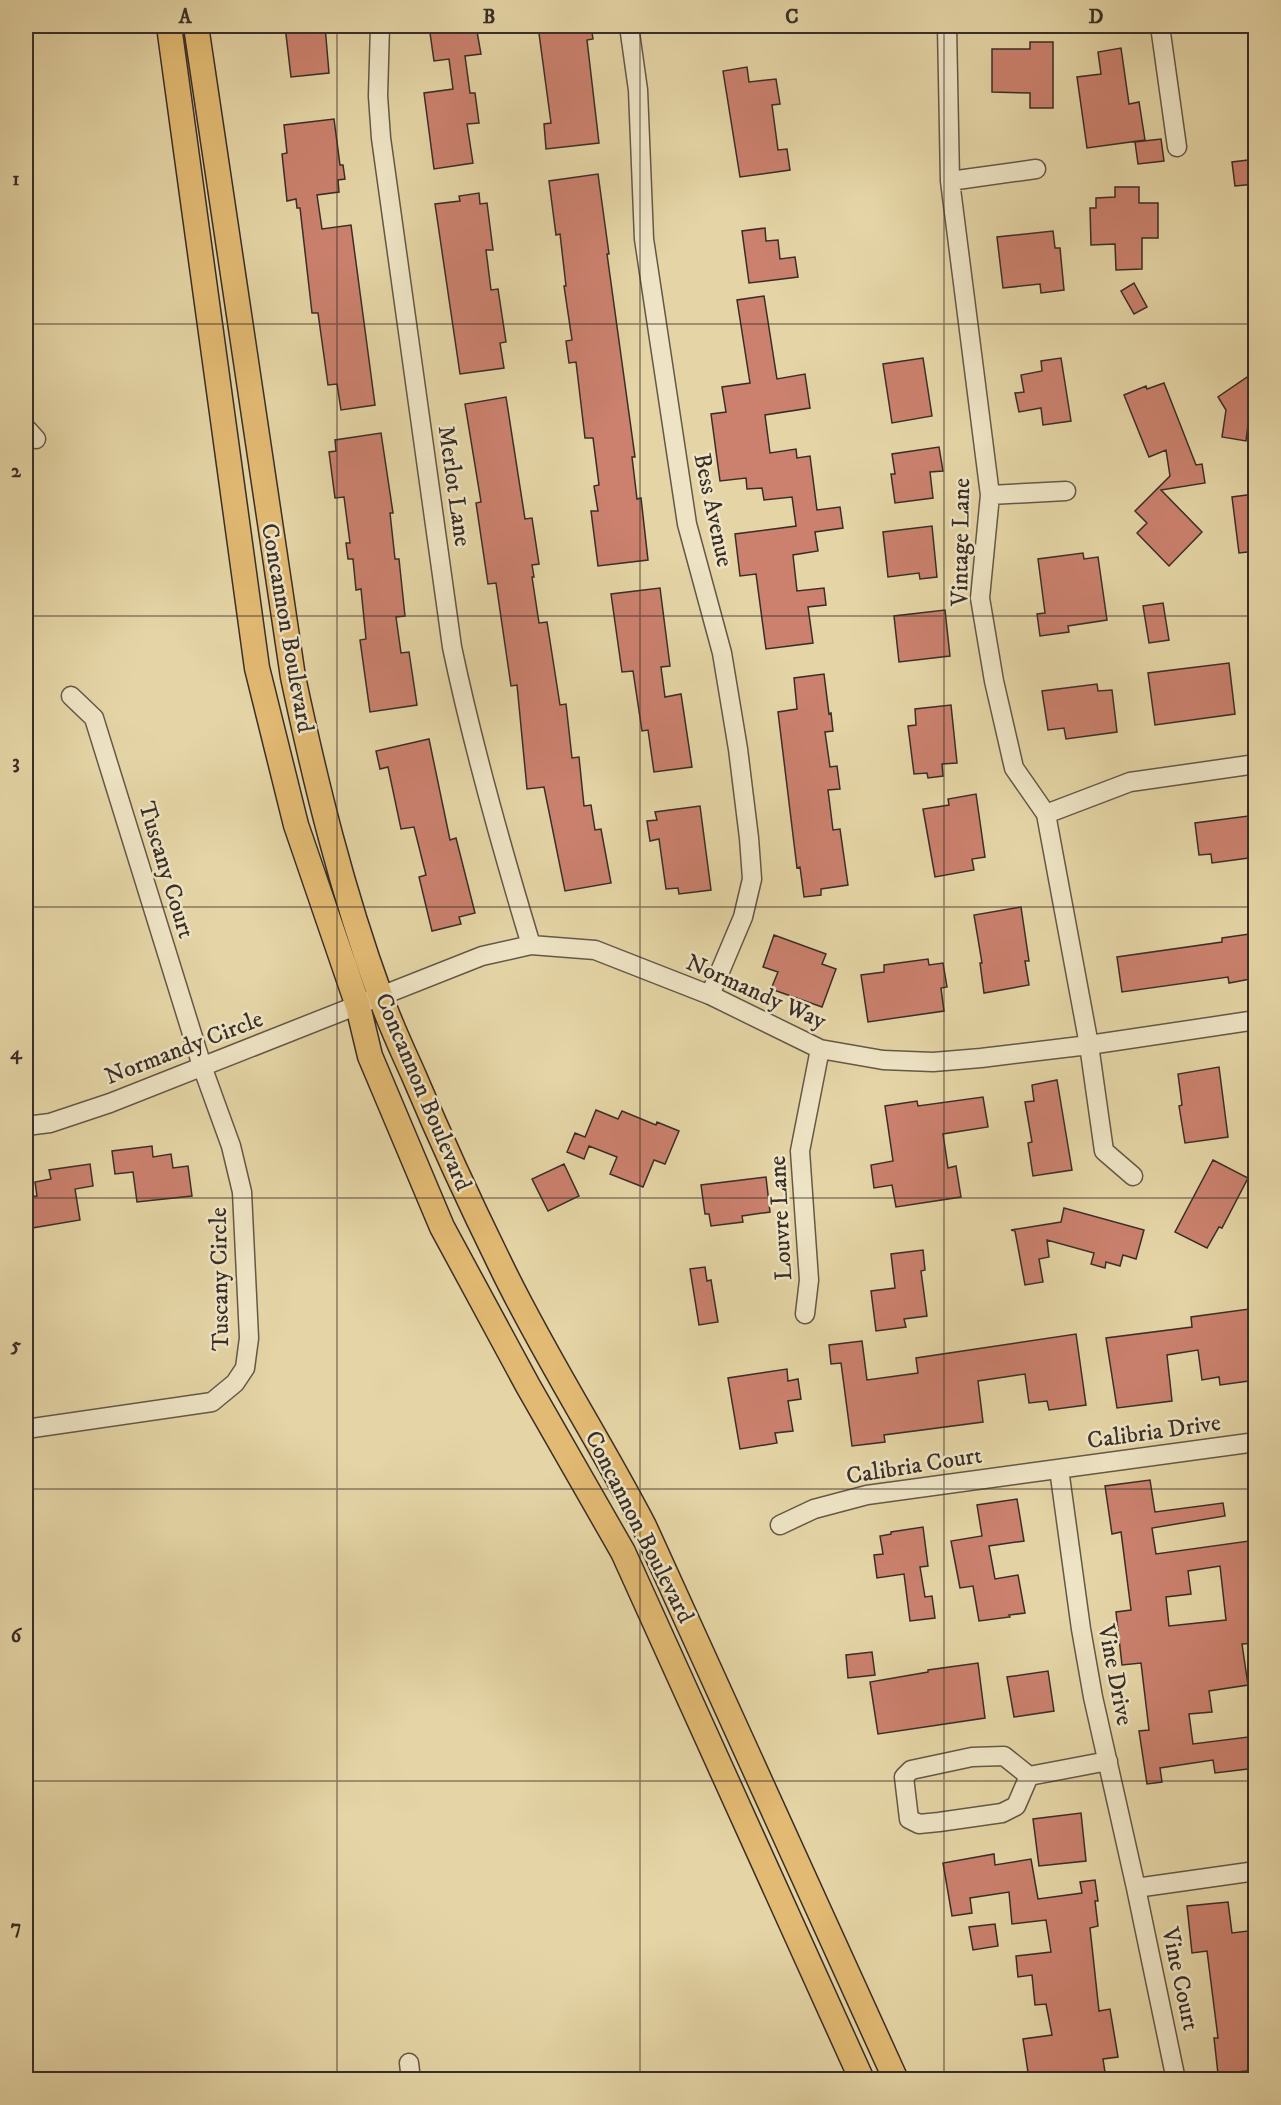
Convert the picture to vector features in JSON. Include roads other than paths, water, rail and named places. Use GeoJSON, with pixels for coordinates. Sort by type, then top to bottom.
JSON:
{"type":"FeatureCollection","features":[{"type":"Feature","properties":{"kind":"main road","name":"Concannon Boulevard"},"geometry":{"type":"LineString","coordinates":[[170,26],[257,668],[296,825],[358,1006],[370,1056],[442,1227],[528,1386],[623,1552],[862,2079]]}},
{"type":"Feature","properties":{"kind":"main road","name":"Concannon Boulevard"},"geometry":{"type":"LineString","coordinates":[[196,26],[292,677],[315,781],[346,894],[380,997],[441,1140],[501,1267],[558,1374],[618,1476],[644,1526],[896,2079]]}},
{"type":"Feature","properties":{"kind":"street","name":"Merlot Lane"},"geometry":{"type":"LineString","coordinates":[[380,26],[378,96],[381,138],[452,647],[471,735],[531,945]]}},
{"type":"Feature","properties":{"kind":"street","name":"Bess Avenue"},"geometry":{"type":"LineString","coordinates":[[629,26],[638,90],[644,239],[687,524],[722,653],[738,749],[749,838],[752,879],[743,916],[710,994]]}},
{"type":"Feature","properties":{"kind":"street","name":"Vintage Lane"},"geometry":{"type":"LineString","coordinates":[[947,26],[950,181],[990,495],[980,598],[994,681],[1014,768],[1046,814],[1089,1045],[1104,1151],[1133,1176]]}},
{"type":"Feature","properties":{"kind":"street"},"geometry":{"type":"LineString","coordinates":[[1160,26],[1177,147]]}},
{"type":"Feature","properties":{"kind":"street"},"geometry":{"type":"LineString","coordinates":[[950,181],[1036,169]]}},
{"type":"Feature","properties":{"kind":"street"},"geometry":{"type":"LineString","coordinates":[[990,495],[1066,491]]}},
{"type":"Feature","properties":{"kind":"street","name":"Tuscany Court"},"geometry":{"type":"LineString","coordinates":[[71,696],[94,718],[202,1066]]}},
{"type":"Feature","properties":{"kind":"street"},"geometry":{"type":"LineString","coordinates":[[1046,814],[1130,782],[1256,764]]}},
{"type":"Feature","properties":{"kind":"street","name":"Normandy Way"},"geometry":{"type":"LineString","coordinates":[[358,1006],[482,956],[531,945],[595,950],[710,994],[820,1049],[883,1060],[933,1062],[1089,1045],[1256,1020]]}},
{"type":"Feature","properties":{"kind":"street","name":"Normandy Circle"},"geometry":{"type":"LineString","coordinates":[[26,1126],[50,1123],[110,1103],[358,1006]]}},
{"type":"Feature","properties":{"kind":"street","name":"Louvre Lane"},"geometry":{"type":"LineString","coordinates":[[805,1314],[809,1281],[800,1151],[820,1049]]}},
{"type":"Feature","properties":{"kind":"street","name":"Tuscany Circle"},"geometry":{"type":"LineString","coordinates":[[26,1429],[212,1402],[235,1383],[245,1368],[249,1338],[242,1192],[231,1146],[202,1066]]}},
{"type":"Feature","properties":{"kind":"street","name":"Calibria Drive"},"geometry":{"type":"LineString","coordinates":[[1059,1469],[1256,1442]]}},
{"type":"Feature","properties":{"kind":"street","name":"Calibria Court"},"geometry":{"type":"LineString","coordinates":[[780,1525],[797,1515],[851,1498],[1059,1469]]}},
{"type":"Feature","properties":{"kind":"street","name":"Vine Drive"},"geometry":{"type":"LineString","coordinates":[[1059,1469],[1081,1629],[1093,1696],[1136,1888]]}},
{"type":"Feature","properties":{"kind":"street"},"geometry":{"type":"LineString","coordinates":[[1029,1776],[1016,1806],[1002,1813],[919,1824],[909,1819],[904,1777],[911,1770],[972,1757],[1004,1756],[1029,1776],[1108,1761]]}},
{"type":"Feature","properties":{"kind":"street"},"geometry":{"type":"LineString","coordinates":[[1136,1888],[1256,1871]]}},
{"type":"Feature","properties":{"kind":"street","name":"Vine Court"},"geometry":{"type":"LineString","coordinates":[[1136,1888],[1176,2079]]}}]}
